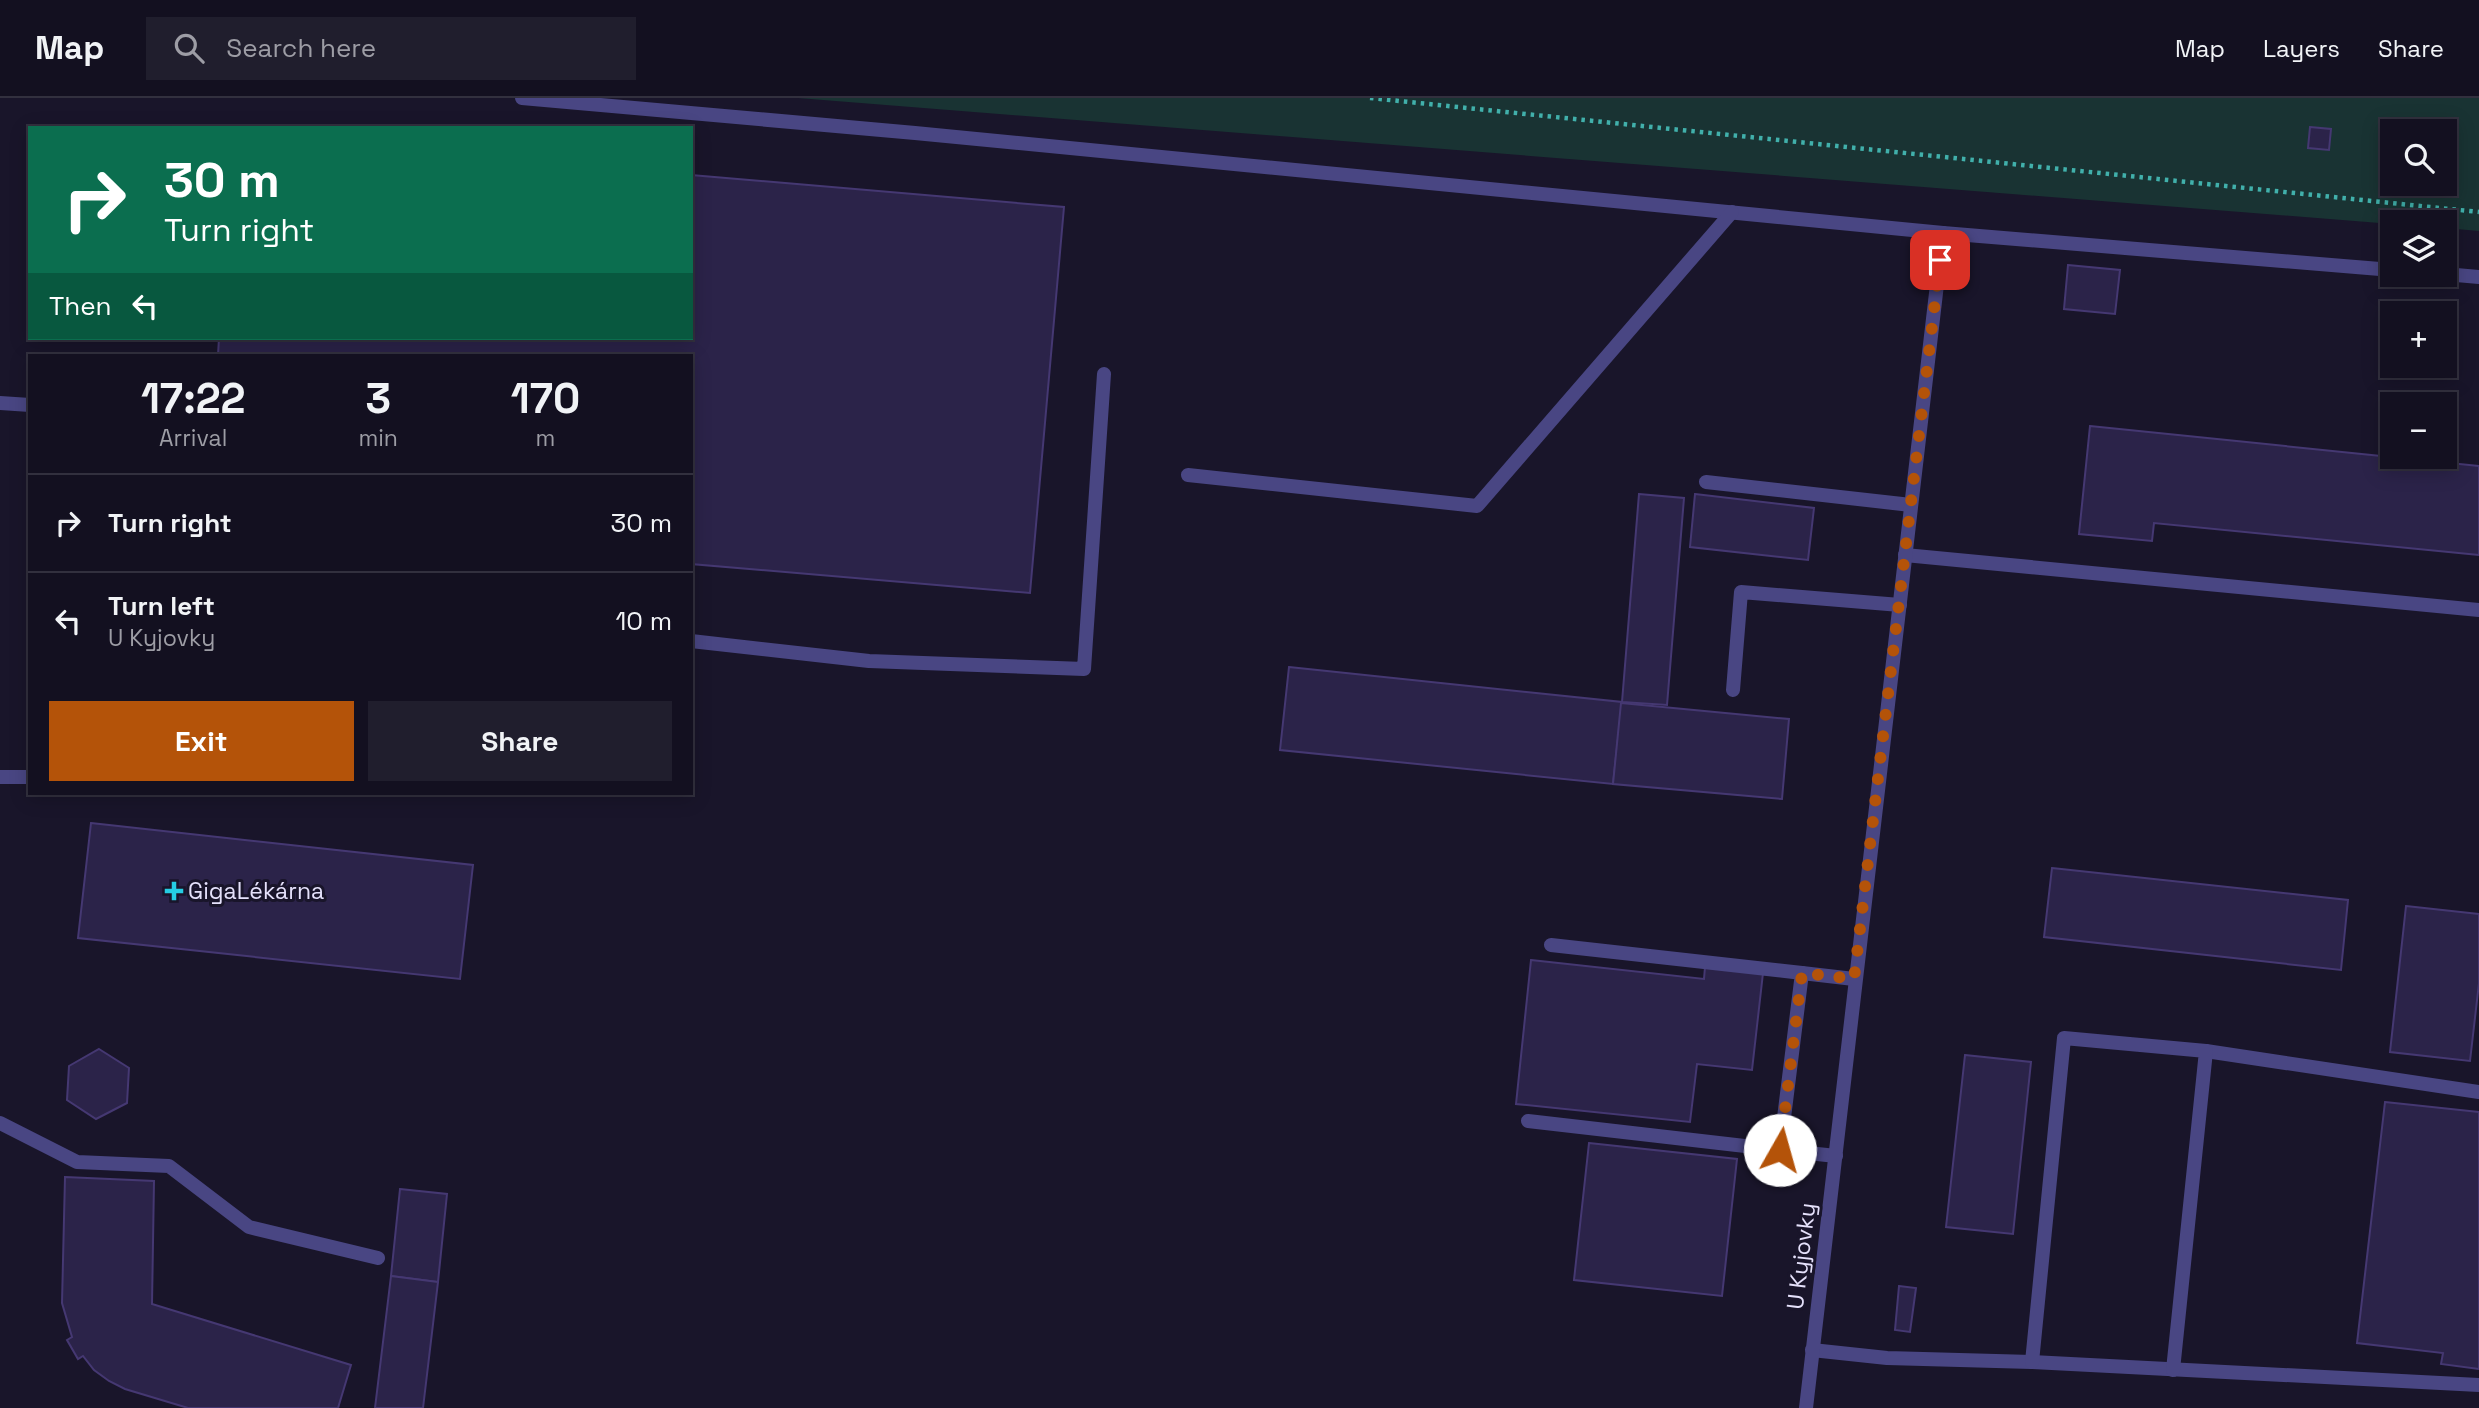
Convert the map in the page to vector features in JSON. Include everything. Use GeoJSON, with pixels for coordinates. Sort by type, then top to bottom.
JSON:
{"type":"FeatureCollection","features":[{"type":"Feature","properties":{"kind":"lane"},"geometry":{"type":"LineString","coordinates":[[522,98],[1943,233],[2380,269]]}},
{"type":"Feature","properties":{"kind":"lane"},"geometry":{"type":"LineString","coordinates":[[1188,475],[1477,506],[1732,212]]}},
{"type":"Feature","properties":{"kind":"lane","name":"U Kyjovky"},"geometry":{"type":"LineString","coordinates":[[1806,1408],[1943,233]]}},
{"type":"Feature","properties":{"kind":"lane"},"geometry":{"type":"LineString","coordinates":[[2457,275],[2479,277]]}},
{"type":"Feature","properties":{"kind":"lane"},"geometry":{"type":"LineString","coordinates":[[693,641],[869,661],[1084,669],[1104,374]]}},
{"type":"Feature","properties":{"kind":"lane"},"geometry":{"type":"LineString","coordinates":[[0,403],[28,405]]}},
{"type":"Feature","properties":{"kind":"lane"},"geometry":{"type":"LineString","coordinates":[[1706,482],[1911,505]]}},
{"type":"Feature","properties":{"kind":"lane"},"geometry":{"type":"LineString","coordinates":[[1905,555],[2479,610]]}},
{"type":"Feature","properties":{"kind":"lane"},"geometry":{"type":"LineString","coordinates":[[1732,690],[1741,592],[1900,605]]}},
{"type":"Feature","properties":{"kind":"lane"},"geometry":{"type":"LineString","coordinates":[[0,777],[28,778]]}},
{"type":"Feature","properties":{"kind":"lane"},"geometry":{"type":"LineString","coordinates":[[1551,945],[1854,979]]}},
{"type":"Feature","properties":{"kind":"lane"},"geometry":{"type":"LineString","coordinates":[[1780,1150],[1802,973]]}},
{"type":"Feature","properties":{"kind":"lane"},"geometry":{"type":"LineString","coordinates":[[2032,1362],[2064,1038],[2206,1051],[2479,1092]]}},
{"type":"Feature","properties":{"kind":"lane"},"geometry":{"type":"LineString","coordinates":[[2173,1370],[2206,1051]]}},
{"type":"Feature","properties":{"kind":"lane"},"geometry":{"type":"LineString","coordinates":[[1528,1121],[1836,1156]]}},
{"type":"Feature","properties":{"kind":"lane"},"geometry":{"type":"LineString","coordinates":[[0,1123],[76,1162],[169,1166],[249,1227],[378,1258]]}},
{"type":"Feature","properties":{"kind":"lane"},"geometry":{"type":"LineString","coordinates":[[1812,1350],[1887,1358],[2032,1362],[2479,1385]]}},
{"type":"Feature","properties":{"kind":"path"},"geometry":{"type":"LineString","coordinates":[[1370,98],[2479,212]]}},
{"type":"Feature","properties":{"kind":"green space"},"geometry":{"type":"Polygon","coordinates":[[[798,98],[2479,98],[2479,231],[2457,229],[2457,210],[2380,210],[2380,223],[798,98]]]}},
{"type":"Feature","properties":{"kind":"building"},"geometry":{"type":"Polygon","coordinates":[[[2310,127],[2331,129],[2329,150],[2308,148],[2310,127]]]}},
{"type":"Feature","properties":{"kind":"building"},"geometry":{"type":"Polygon","coordinates":[[[693,175],[1064,207],[1030,593],[693,564],[693,354],[218,354],[219,340],[693,340],[693,175]]]}},
{"type":"Feature","properties":{"kind":"building"},"geometry":{"type":"Polygon","coordinates":[[[2068,265],[2120,270],[2115,314],[2064,309],[2068,265]]]}},
{"type":"Feature","properties":{"kind":"building"},"geometry":{"type":"Polygon","coordinates":[[[2090,426],[2380,456],[2380,469],[2457,469],[2457,464],[2479,466],[2479,555],[2154,523],[2152,541],[2079,534],[2090,426]]]}},
{"type":"Feature","properties":{"kind":"building"},"geometry":{"type":"Polygon","coordinates":[[[1639,494],[1684,498],[1667,705],[1622,702],[1639,494]]]}},
{"type":"Feature","properties":{"kind":"building"},"geometry":{"type":"Polygon","coordinates":[[[1695,494],[1814,508],[1808,560],[1690,547],[1695,494]]]}},
{"type":"Feature","properties":{"kind":"building"},"geometry":{"type":"Polygon","coordinates":[[[1289,667],[1622,702],[1613,784],[1280,750],[1289,667]]]}},
{"type":"Feature","properties":{"kind":"building"},"geometry":{"type":"Polygon","coordinates":[[[1621,703],[1789,719],[1782,799],[1613,784],[1621,703]]]}},
{"type":"Feature","properties":{"kind":"building"},"geometry":{"type":"Polygon","coordinates":[[[91,823],[473,865],[460,979],[78,938],[91,823]]]}},
{"type":"Feature","properties":{"kind":"building"},"geometry":{"type":"Polygon","coordinates":[[[2052,868],[2348,900],[2341,970],[2044,937],[2052,868]]]}},
{"type":"Feature","properties":{"kind":"building"},"geometry":{"type":"Polygon","coordinates":[[[2406,906],[2479,914],[2479,983],[2470,1061],[2390,1052],[2406,906]]]}},
{"type":"Feature","properties":{"kind":"building"},"geometry":{"type":"Polygon","coordinates":[[[1531,960],[1704,979],[1705,967],[1763,973],[1752,1070],[1697,1064],[1690,1122],[1516,1104],[1531,960]]]}},
{"type":"Feature","properties":{"kind":"building"},"geometry":{"type":"Polygon","coordinates":[[[99,1049],[129,1068],[127,1103],[96,1119],[67,1100],[69,1066],[99,1049]]]}},
{"type":"Feature","properties":{"kind":"building"},"geometry":{"type":"Polygon","coordinates":[[[1965,1055],[2031,1062],[2013,1234],[1946,1227],[1965,1055]]]}},
{"type":"Feature","properties":{"kind":"building"},"geometry":{"type":"Polygon","coordinates":[[[2385,1102],[2479,1112],[2479,1369],[2441,1364],[2443,1353],[2357,1343],[2385,1102]]]}},
{"type":"Feature","properties":{"kind":"building"},"geometry":{"type":"Polygon","coordinates":[[[1589,1143],[1737,1159],[1722,1296],[1574,1280],[1589,1143]]]}},
{"type":"Feature","properties":{"kind":"building"},"geometry":{"type":"Polygon","coordinates":[[[65,1177],[154,1181],[152,1304],[351,1365],[338,1408],[188,1408],[125,1389],[94,1370],[83,1356],[78,1359],[67,1340],[72,1337],[62,1303],[65,1177]]]}},
{"type":"Feature","properties":{"kind":"building"},"geometry":{"type":"Polygon","coordinates":[[[400,1189],[447,1194],[438,1282],[391,1276],[400,1189]]]}},
{"type":"Feature","properties":{"kind":"building"},"geometry":{"type":"Polygon","coordinates":[[[391,1276],[438,1282],[423,1408],[375,1408],[391,1276]]]}},
{"type":"Feature","properties":{"kind":"building"},"geometry":{"type":"Polygon","coordinates":[[[1899,1286],[1916,1288],[1910,1332],[1895,1330],[1899,1286]]]}},
{"type":"Feature","properties":{"kind":"place","name":"GigaLékárna"},"geometry":{"type":"Point","coordinates":[174,891]}},
{"type":"Feature","properties":{"kind":"route"},"geometry":{"type":"LineString","coordinates":[[1780,1150],[1802,973],[1854,979],[1940,260]]}}]}
